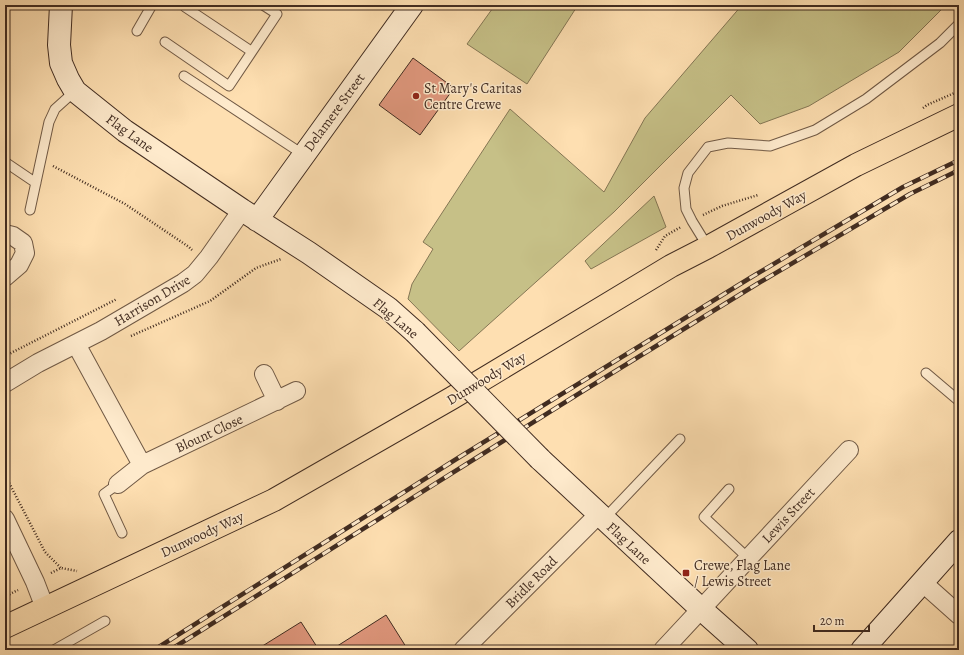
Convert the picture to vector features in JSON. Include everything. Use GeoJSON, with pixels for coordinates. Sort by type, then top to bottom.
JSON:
{"type":"FeatureCollection","features":[{"type":"Feature","properties":{"kind":"main road","name":"Dunwoody Way"},"geometry":{"type":"LineString","coordinates":[[5,627],[274,500],[452,398],[671,266],[856,165],[959,115]]}},
{"type":"Feature","properties":{"kind":"street","name":"Flag Lane"},"geometry":{"type":"LineString","coordinates":[[60,5],[59,45],[61,63],[75,91],[125,131],[249,215],[309,253],[388,308],[415,332],[540,459],[700,609],[747,650]]}},
{"type":"Feature","properties":{"kind":"street","name":"Delamere Street"},"geometry":{"type":"LineString","coordinates":[[249,215],[304,155],[412,5]]}},
{"type":"Feature","properties":{"kind":"street","name":"Harrison Drive"},"geometry":{"type":"LineString","coordinates":[[5,383],[38,363],[101,331],[183,283],[195,274],[204,257],[249,215]]}},
{"type":"Feature","properties":{"kind":"street"},"geometry":{"type":"LineString","coordinates":[[5,234],[13,236],[22,243],[25,253],[19,265],[5,277]]}},
{"type":"Feature","properties":{"kind":"street"},"geometry":{"type":"LineString","coordinates":[[76,344],[142,465]]}},
{"type":"Feature","properties":{"kind":"street","name":"Harrison Drive"},"geometry":{"type":"LineString","coordinates":[[5,376],[38,363]]}},
{"type":"Feature","properties":{"kind":"street"},"geometry":{"type":"LineString","coordinates":[[264,374],[276,401]]}},
{"type":"Feature","properties":{"kind":"street","name":"Blount Close"},"geometry":{"type":"LineString","coordinates":[[118,484],[142,465],[296,391]]}},
{"type":"Feature","properties":{"kind":"street","name":"Lewis Street"},"geometry":{"type":"LineString","coordinates":[[663,650],[849,450]]}},
{"type":"Feature","properties":{"kind":"street","name":"Bridle Road"},"geometry":{"type":"LineString","coordinates":[[463,650],[602,516]]}},
{"type":"Feature","properties":{"kind":"street"},"geometry":{"type":"LineString","coordinates":[[5,519],[45,608]]}},
{"type":"Feature","properties":{"kind":"street"},"geometry":{"type":"LineString","coordinates":[[862,650],[959,541]]}},
{"type":"Feature","properties":{"kind":"street"},"geometry":{"type":"LineString","coordinates":[[922,582],[959,615]]}},
{"type":"Feature","properties":{"kind":"lane"},"geometry":{"type":"LineString","coordinates":[[137,30],[152,5]]}},
{"type":"Feature","properties":{"kind":"lane"},"geometry":{"type":"LineString","coordinates":[[165,42],[229,86],[276,14],[263,5]]}},
{"type":"Feature","properties":{"kind":"lane"},"geometry":{"type":"LineString","coordinates":[[184,6],[251,51]]}},
{"type":"Feature","properties":{"kind":"lane"},"geometry":{"type":"LineString","coordinates":[[708,247],[686,209],[684,188],[688,173],[708,148],[728,143],[770,146],[815,130],[866,99],[940,43],[959,24]]}},
{"type":"Feature","properties":{"kind":"lane"},"geometry":{"type":"LineString","coordinates":[[184,76],[304,155]]}},
{"type":"Feature","properties":{"kind":"lane"},"geometry":{"type":"LineString","coordinates":[[30,210],[49,122],[56,109],[75,91]]}},
{"type":"Feature","properties":{"kind":"lane"},"geometry":{"type":"LineString","coordinates":[[5,162],[36,183]]}},
{"type":"Feature","properties":{"kind":"lane"},"geometry":{"type":"LineString","coordinates":[[926,373],[959,400]]}},
{"type":"Feature","properties":{"kind":"lane"},"geometry":{"type":"LineString","coordinates":[[602,516],[680,439]]}},
{"type":"Feature","properties":{"kind":"lane"},"geometry":{"type":"LineString","coordinates":[[118,484],[104,494],[122,533]]}},
{"type":"Feature","properties":{"kind":"lane"},"geometry":{"type":"LineString","coordinates":[[729,489],[704,516],[748,558]]}},
{"type":"Feature","properties":{"kind":"lane"},"geometry":{"type":"LineString","coordinates":[[54,650],[105,621]]}},
{"type":"Feature","properties":{"kind":"path"},"geometry":{"type":"LineString","coordinates":[[41,159],[125,204],[204,257]]}},
{"type":"Feature","properties":{"kind":"path"},"geometry":{"type":"LineString","coordinates":[[131,336],[210,301],[256,268],[284,258]]}},
{"type":"Feature","properties":{"kind":"path"},"geometry":{"type":"LineString","coordinates":[[5,356],[123,296]]}},
{"type":"Feature","properties":{"kind":"path"},"geometry":{"type":"LineString","coordinates":[[5,475],[45,552],[61,568]]}},
{"type":"Feature","properties":{"kind":"shaded area"},"geometry":{"type":"Polygon","coordinates":[[[495,5],[578,5],[527,84],[467,44],[495,5]]]}},
{"type":"Feature","properties":{"kind":"shaded area"},"geometry":{"type":"Polygon","coordinates":[[[742,5],[946,5],[899,52],[809,106],[760,124],[731,95],[614,212],[459,351],[408,299],[412,284],[433,249],[423,242],[510,109],[604,192],[645,118],[742,5]]]}},
{"type":"Feature","properties":{"kind":"shaded area"},"geometry":{"type":"Polygon","coordinates":[[[654,196],[666,227],[591,269],[585,261],[654,196]]]}},
{"type":"Feature","properties":{"kind":"building","name":"St Mary's Caritas Centre Crewe"},"geometry":{"type":"Polygon","coordinates":[[[413,58],[454,88],[420,135],[379,105],[413,58]]]}},
{"type":"Feature","properties":{"kind":"building"},"geometry":{"type":"Polygon","coordinates":[[[386,615],[408,650],[331,650],[386,615]]]}},
{"type":"Feature","properties":{"kind":"building"},"geometry":{"type":"Polygon","coordinates":[[[301,622],[319,650],[256,650],[301,622]]]}},
{"type":"Feature","properties":{"kind":"railway"},"geometry":{"type":"LineString","coordinates":[[154,650],[458,458],[750,278],[903,187],[959,160]]}},
{"type":"Feature","properties":{"kind":"railway"},"geometry":{"type":"LineString","coordinates":[[170,650],[583,391],[757,284],[910,194],[959,170]]}},
{"type":"Feature","properties":{"kind":"place","name":"St Mary's Caritas Centre Crewe"},"geometry":{"type":"Point","coordinates":[416,96]}},
{"type":"Feature","properties":{"kind":"place","name":"Crewe, Flag Lane / Lewis Street"},"geometry":{"type":"Point","coordinates":[686,573]}}]}
